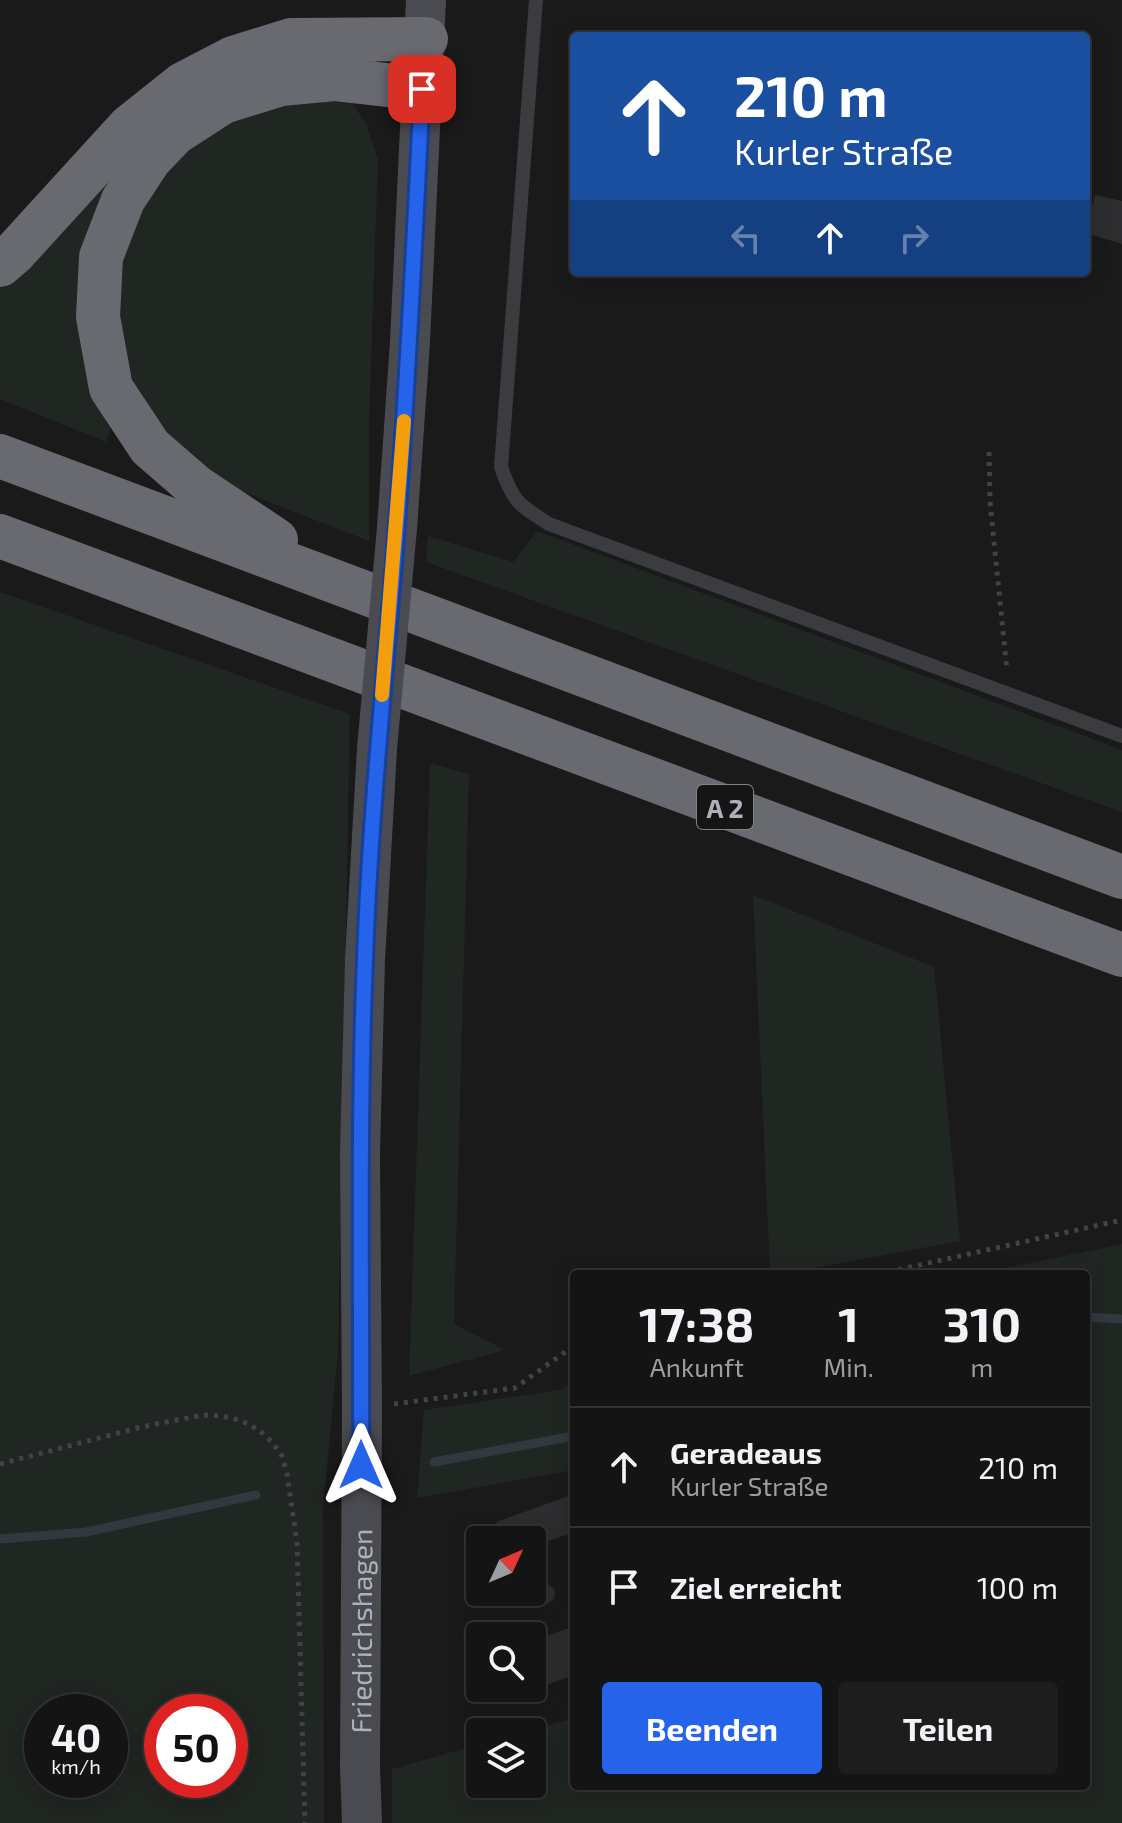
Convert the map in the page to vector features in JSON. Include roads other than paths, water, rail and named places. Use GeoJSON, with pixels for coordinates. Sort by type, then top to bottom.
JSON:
{"type":"FeatureCollection","features":[{"type":"Feature","properties":{"kind":"highway"},"geometry":{"type":"LineString","coordinates":[[0,265],[129,127],[183,84],[233,58],[291,40],[426,20]]}},
{"type":"Feature","properties":{"kind":"highway"},"geometry":{"type":"LineString","coordinates":[[334,580],[195,486],[150,447],[111,388],[98,317],[101,257],[123,200],[150,159],[175,133],[223,102],[281,84],[334,79],[422,89]]}},
{"type":"Feature","properties":{"kind":"highway"},"geometry":{"type":"LineString","coordinates":[[0,456],[1122,877]]}},
{"type":"Feature","properties":{"kind":"highway","name":"A 2"},"geometry":{"type":"LineString","coordinates":[[0,536],[1122,955]]}},
{"type":"Feature","properties":{"kind":"main road","name":"Friedrichshagen"},"geometry":{"type":"LineString","coordinates":[[362,1823],[360,1153],[364,989],[377,749],[410,342],[426,20]]}},
{"type":"Feature","properties":{"kind":"lane"},"geometry":{"type":"LineString","coordinates":[[536,0],[501,467],[510,492],[523,508],[549,524],[1122,736]]}},
{"type":"Feature","properties":{"kind":"waterway"},"geometry":{"type":"LineString","coordinates":[[1090,1317],[1122,1319]]}},
{"type":"Feature","properties":{"kind":"waterway"},"geometry":{"type":"LineString","coordinates":[[434,1462],[570,1437]]}},
{"type":"Feature","properties":{"kind":"waterway"},"geometry":{"type":"LineString","coordinates":[[0,1539],[86,1532],[256,1495]]}}]}
